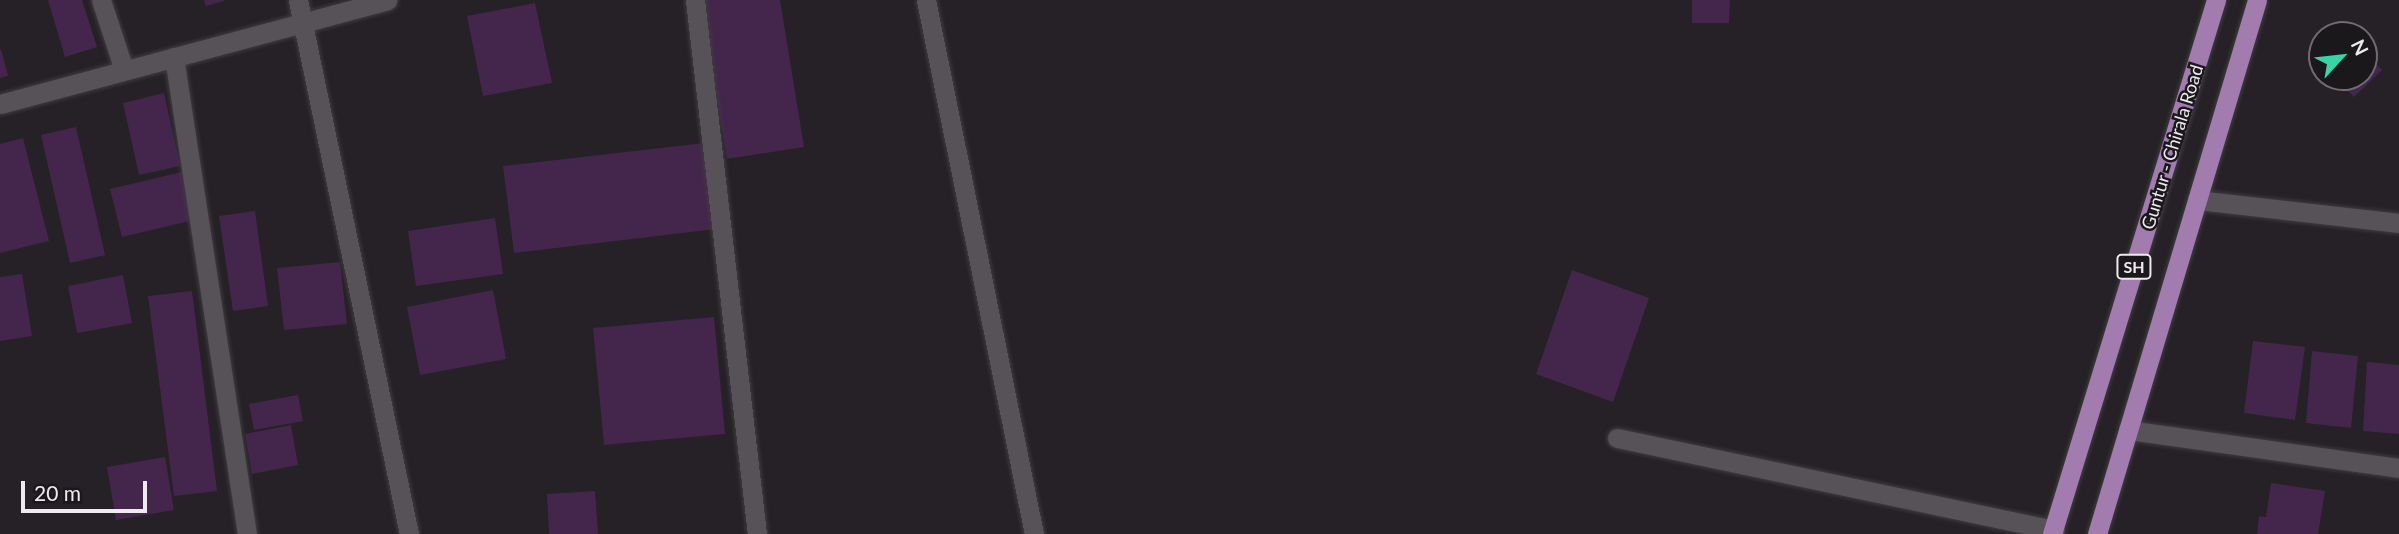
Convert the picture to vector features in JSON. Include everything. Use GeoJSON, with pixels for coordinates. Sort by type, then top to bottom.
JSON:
{"type":"FeatureCollection","features":[{"type":"Feature","properties":{"kind":"main road","name":"Guntur - Chirala Road"},"geometry":{"type":"LineString","coordinates":[[2053,532],[2216,0]]}},
{"type":"Feature","properties":{"kind":"main road","name":"SH"},"geometry":{"type":"LineString","coordinates":[[2097,534],[2257,0]]}},
{"type":"Feature","properties":{"kind":"street"},"geometry":{"type":"LineString","coordinates":[[101,0],[124,70]]}},
{"type":"Feature","properties":{"kind":"street"},"geometry":{"type":"LineString","coordinates":[[298,0],[409,534]]}},
{"type":"Feature","properties":{"kind":"street"},"geometry":{"type":"LineString","coordinates":[[0,104],[387,0]]}},
{"type":"Feature","properties":{"kind":"street"},"geometry":{"type":"LineString","coordinates":[[695,0],[757,534]]}},
{"type":"Feature","properties":{"kind":"street"},"geometry":{"type":"LineString","coordinates":[[926,0],[1034,534]]}},
{"type":"Feature","properties":{"kind":"street"},"geometry":{"type":"LineString","coordinates":[[174,57],[247,534]]}},
{"type":"Feature","properties":{"kind":"street"},"geometry":{"type":"LineString","coordinates":[[2197,200],[2399,223]]}},
{"type":"Feature","properties":{"kind":"street"},"geometry":{"type":"LineString","coordinates":[[2128,430],[2399,468]]}},
{"type":"Feature","properties":{"kind":"street"},"geometry":{"type":"LineString","coordinates":[[1617,438],[2053,532]]}},
{"type":"Feature","properties":{"kind":"building"},"geometry":{"type":"Polygon","coordinates":[[[48,0],[82,0],[97,47],[65,57],[48,0]]]}},
{"type":"Feature","properties":{"kind":"building"},"geometry":{"type":"Polygon","coordinates":[[[204,0],[224,0],[224,1],[206,6],[204,0]]]}},
{"type":"Feature","properties":{"kind":"building"},"geometry":{"type":"Polygon","coordinates":[[[701,0],[780,0],[804,147],[727,159],[701,0]]]}},
{"type":"Feature","properties":{"kind":"building"},"geometry":{"type":"Polygon","coordinates":[[[1692,0],[1730,0],[1729,23],[1692,23],[1692,0]]]}},
{"type":"Feature","properties":{"kind":"building"},"geometry":{"type":"Polygon","coordinates":[[[535,3],[552,83],[483,96],[467,16],[535,3]]]}},
{"type":"Feature","properties":{"kind":"building"},"geometry":{"type":"Polygon","coordinates":[[[0,50],[8,76],[0,78],[0,50]]]}},
{"type":"Feature","properties":{"kind":"building"},"geometry":{"type":"Polygon","coordinates":[[[2348,91],[2360,91],[2354,97],[2348,91]]]}},
{"type":"Feature","properties":{"kind":"building"},"geometry":{"type":"Polygon","coordinates":[[[164,93],[180,166],[139,175],[123,103],[164,93]]]}},
{"type":"Feature","properties":{"kind":"building"},"geometry":{"type":"Polygon","coordinates":[[[76,127],[105,255],[70,263],[41,135],[76,127]]]}},
{"type":"Feature","properties":{"kind":"building"},"geometry":{"type":"Polygon","coordinates":[[[23,138],[49,241],[0,253],[0,144],[23,138]]]}},
{"type":"Feature","properties":{"kind":"building"},"geometry":{"type":"Polygon","coordinates":[[[705,143],[716,229],[514,253],[503,166],[705,143]]]}},
{"type":"Feature","properties":{"kind":"building"},"geometry":{"type":"Polygon","coordinates":[[[186,171],[198,219],[122,237],[110,189],[186,171]]]}},
{"type":"Feature","properties":{"kind":"building"},"geometry":{"type":"Polygon","coordinates":[[[255,211],[268,306],[233,311],[219,216],[255,211]]]}},
{"type":"Feature","properties":{"kind":"building"},"geometry":{"type":"Polygon","coordinates":[[[495,218],[503,274],[416,286],[408,231],[495,218]]]}},
{"type":"Feature","properties":{"kind":"building"},"geometry":{"type":"Polygon","coordinates":[[[340,262],[347,324],[284,330],[277,268],[340,262]]]}},
{"type":"Feature","properties":{"kind":"building"},"geometry":{"type":"Polygon","coordinates":[[[1572,270],[1649,298],[1613,402],[1536,374],[1572,270]]]}},
{"type":"Feature","properties":{"kind":"building"},"geometry":{"type":"Polygon","coordinates":[[[22,274],[32,336],[0,341],[0,277],[22,274]]]}},
{"type":"Feature","properties":{"kind":"building"},"geometry":{"type":"Polygon","coordinates":[[[123,275],[132,323],[77,333],[68,286],[123,275]]]}},
{"type":"Feature","properties":{"kind":"building"},"geometry":{"type":"Polygon","coordinates":[[[493,290],[506,359],[420,375],[407,307],[493,290]]]}},
{"type":"Feature","properties":{"kind":"building"},"geometry":{"type":"Polygon","coordinates":[[[192,291],[217,491],[174,496],[148,296],[192,291]]]}},
{"type":"Feature","properties":{"kind":"building"},"geometry":{"type":"Polygon","coordinates":[[[714,317],[725,434],[604,445],[593,328],[714,317]]]}},
{"type":"Feature","properties":{"kind":"building"},"geometry":{"type":"Polygon","coordinates":[[[2253,341],[2305,347],[2295,420],[2244,413],[2253,341]]]}},
{"type":"Feature","properties":{"kind":"building"},"geometry":{"type":"Polygon","coordinates":[[[2312,351],[2358,356],[2351,428],[2306,423],[2312,351]]]}},
{"type":"Feature","properties":{"kind":"building"},"geometry":{"type":"Polygon","coordinates":[[[2367,362],[2399,365],[2399,434],[2363,431],[2367,362]]]}},
{"type":"Feature","properties":{"kind":"building"},"geometry":{"type":"Polygon","coordinates":[[[298,395],[303,421],[254,430],[249,404],[298,395]]]}},
{"type":"Feature","properties":{"kind":"building"},"geometry":{"type":"Polygon","coordinates":[[[291,425],[298,465],[252,474],[245,434],[291,425]]]}},
{"type":"Feature","properties":{"kind":"building"},"geometry":{"type":"Polygon","coordinates":[[[165,457],[174,510],[116,520],[107,467],[165,457]]]}},
{"type":"Feature","properties":{"kind":"building"},"geometry":{"type":"Polygon","coordinates":[[[2271,483],[2325,491],[2318,534],[2257,534],[2259,516],[2266,517],[2271,483]]]}},
{"type":"Feature","properties":{"kind":"building"},"geometry":{"type":"Polygon","coordinates":[[[595,491],[598,534],[549,534],[547,494],[595,491]]]}}]}
